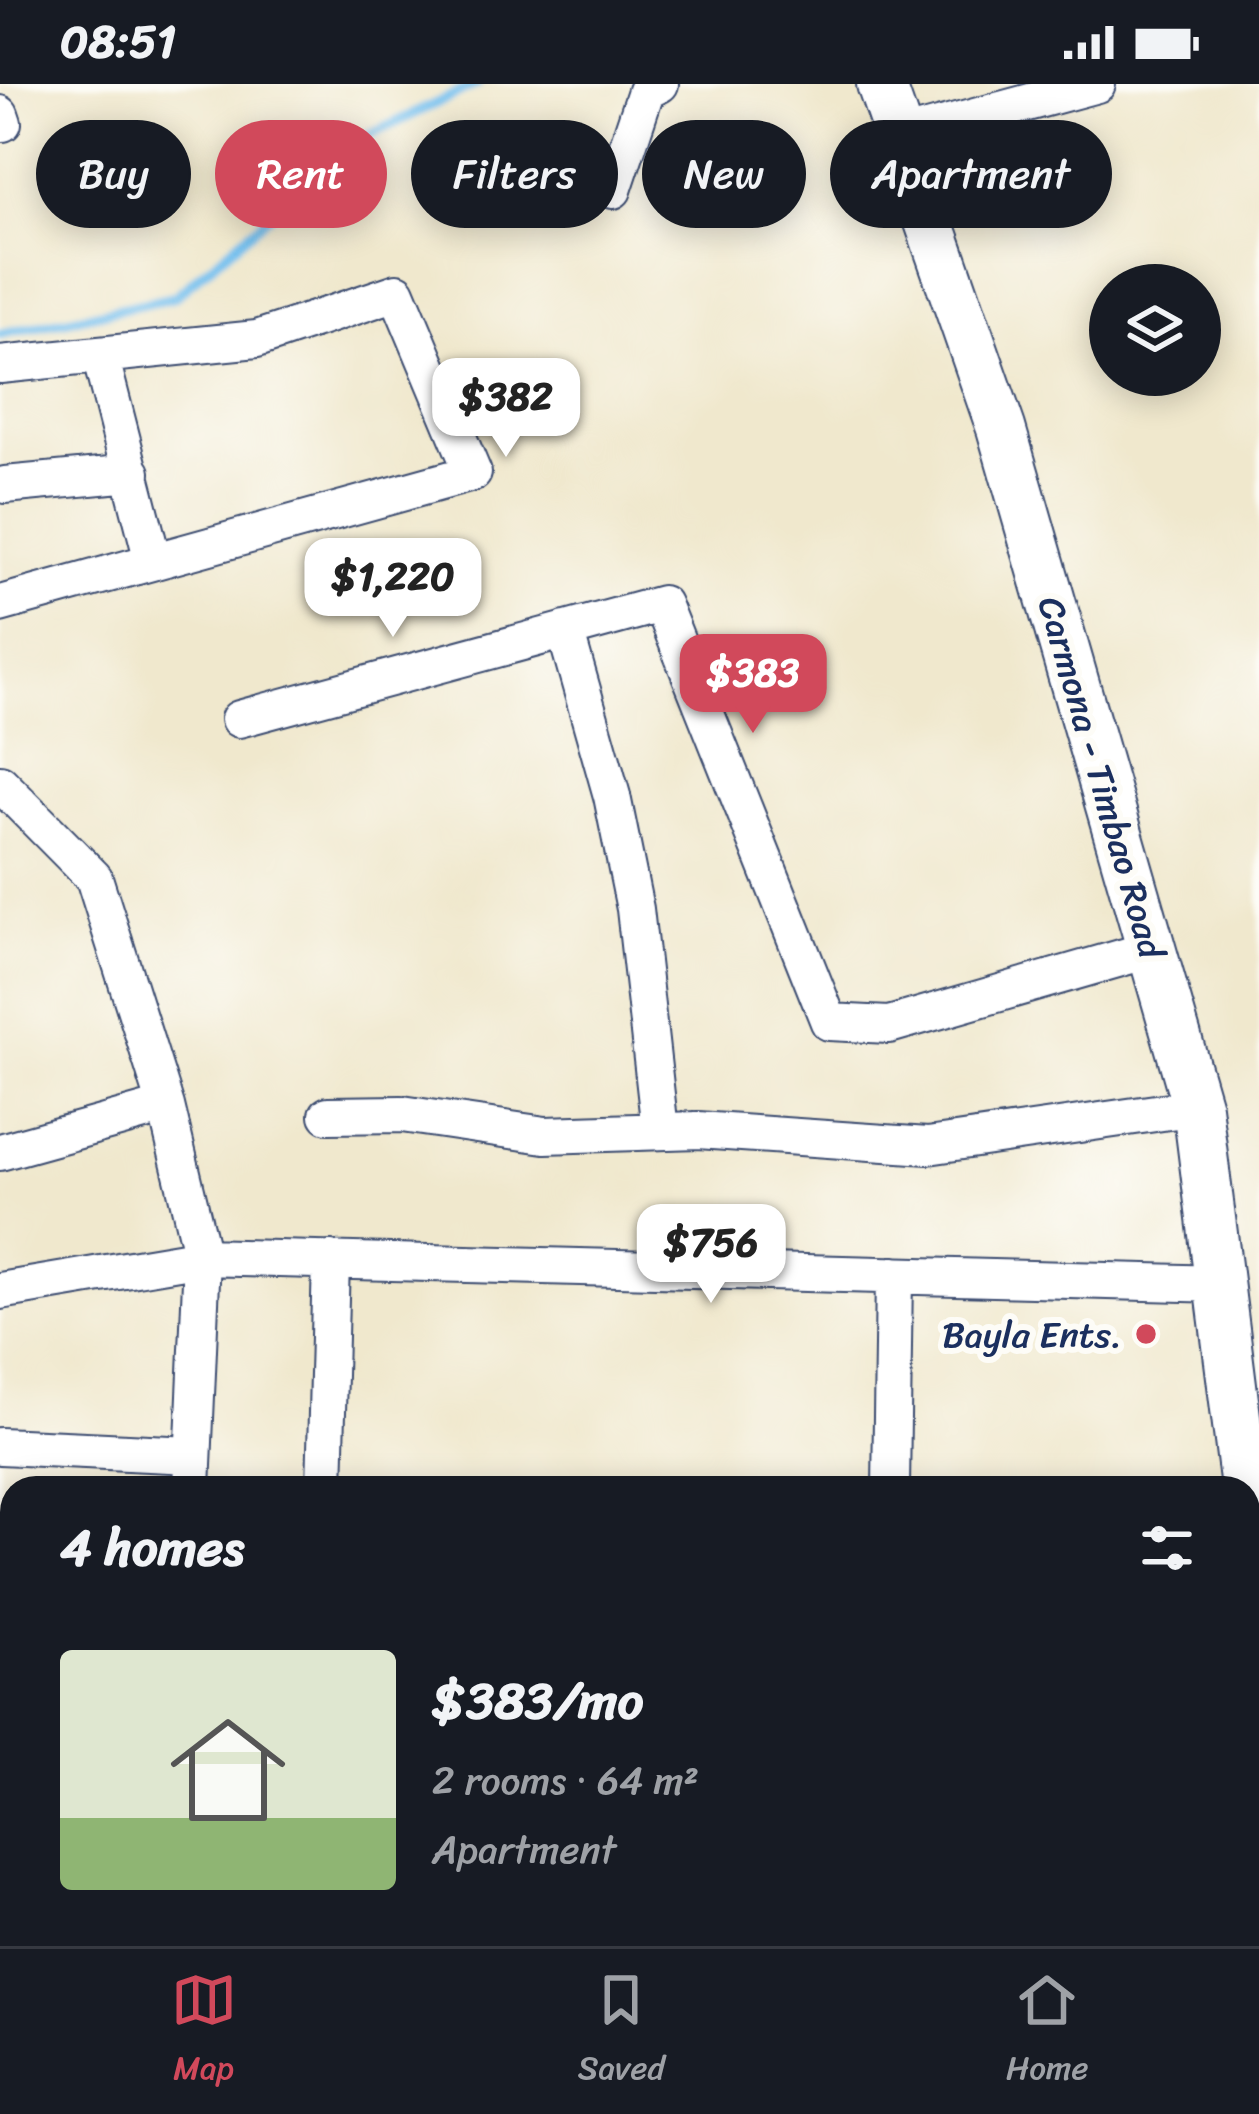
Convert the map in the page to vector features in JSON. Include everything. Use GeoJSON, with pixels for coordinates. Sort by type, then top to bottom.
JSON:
{"type":"FeatureCollection","features":[{"type":"Feature","properties":{"kind":"main road","name":"Carmona - Timbao Road"},"geometry":{"type":"LineString","coordinates":[[881,84],[895,120]]}},
{"type":"Feature","properties":{"kind":"main road","name":"Carmona - Timbao Road"},"geometry":{"type":"LineString","coordinates":[[932,228],[1001,428],[1197,1107],[1244,1476]]}},
{"type":"Feature","properties":{"kind":"street"},"geometry":{"type":"LineString","coordinates":[[618,175],[646,91],[660,84]]}},
{"type":"Feature","properties":{"kind":"street"},"geometry":{"type":"LineString","coordinates":[[964,120],[1096,84]]}},
{"type":"Feature","properties":{"kind":"street"},"geometry":{"type":"LineString","coordinates":[[0,365],[257,339],[397,292],[473,473],[0,604]]}},
{"type":"Feature","properties":{"kind":"street"},"geometry":{"type":"LineString","coordinates":[[100,355],[153,561]]}},
{"type":"Feature","properties":{"kind":"street"},"geometry":{"type":"LineString","coordinates":[[4,484],[132,473]]}},
{"type":"Feature","properties":{"kind":"street"},"geometry":{"type":"LineString","coordinates":[[239,719],[662,604],[829,1022],[889,1025],[1151,949]]}},
{"type":"Feature","properties":{"kind":"street"},"geometry":{"type":"LineString","coordinates":[[566,630],[612,796],[635,909],[660,1130]]}},
{"type":"Feature","properties":{"kind":"street"},"geometry":{"type":"LineString","coordinates":[[0,783],[94,878],[166,1106],[202,1257],[192,1471],[0,1446]]}},
{"type":"Feature","properties":{"kind":"street"},"geometry":{"type":"LineString","coordinates":[[0,1152],[166,1106]]}},
{"type":"Feature","properties":{"kind":"street"},"geometry":{"type":"LineString","coordinates":[[328,1115],[402,1114],[545,1135],[660,1130],[928,1146],[1197,1107]]}},
{"type":"Feature","properties":{"kind":"street"},"geometry":{"type":"LineString","coordinates":[[0,1291],[202,1257],[1222,1284]]}},
{"type":"Feature","properties":{"kind":"street"},"geometry":{"type":"LineString","coordinates":[[325,1476],[331,1260]]}},
{"type":"Feature","properties":{"kind":"street"},"geometry":{"type":"LineString","coordinates":[[891,1476],[894,1275]]}},
{"type":"Feature","properties":{"kind":"waterway"},"geometry":{"type":"LineString","coordinates":[[0,334],[174,297],[355,142],[477,84]]}},
{"type":"Feature","properties":{"kind":"place","name":"Bayla Ents."},"geometry":{"type":"Point","coordinates":[1146,1334]}}]}
